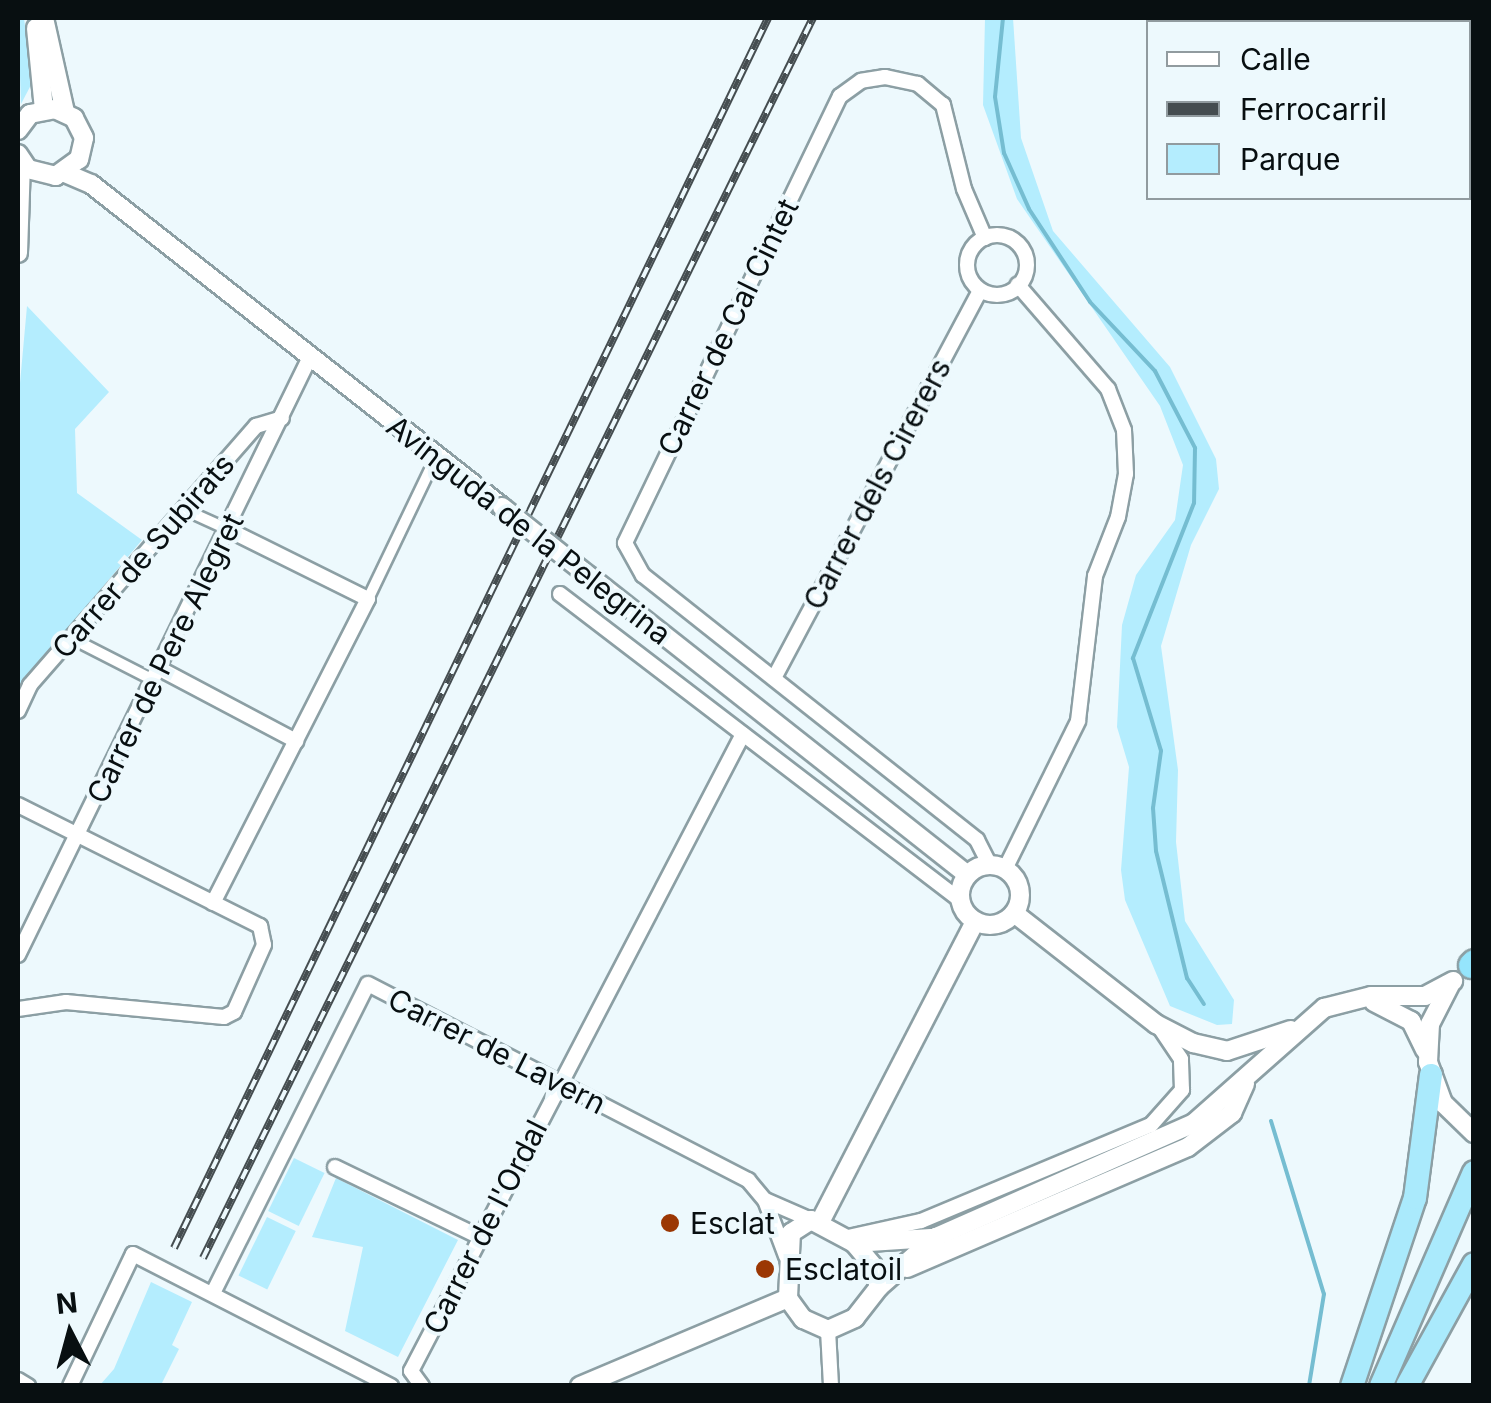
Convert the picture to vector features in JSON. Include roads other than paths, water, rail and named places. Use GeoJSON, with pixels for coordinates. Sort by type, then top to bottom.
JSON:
{"type":"FeatureCollection","features":[{"type":"Feature","properties":{"kind":"highway"},"geometry":{"type":"LineString","coordinates":[[1352,1386],[1415,1198],[1430,1068]]}},
{"type":"Feature","properties":{"kind":"highway"},"geometry":{"type":"LineString","coordinates":[[1381,1386],[1474,1172]]}},
{"type":"Feature","properties":{"kind":"highway"},"geometry":{"type":"LineString","coordinates":[[1407,1386],[1474,1264]]}},
{"type":"Feature","properties":{"kind":"street"},"geometry":{"type":"LineString","coordinates":[[18,130],[30,112],[35,18]]}},
{"type":"Feature","properties":{"kind":"street","name":"Avinguda de la Pelegrina"},"geometry":{"type":"LineString","coordinates":[[44,18],[65,112],[84,138],[80,159],[91,184]]}},
{"type":"Feature","properties":{"kind":"street","name":"Carrer de Cal Cintet"},"geometry":{"type":"LineString","coordinates":[[630,559],[629,530],[840,96],[861,81],[885,77],[918,84],[943,105],[964,188],[985,238]]}},
{"type":"Feature","properties":{"kind":"street"},"geometry":{"type":"LineString","coordinates":[[30,112],[65,112]]}},
{"type":"Feature","properties":{"kind":"street"},"geometry":{"type":"LineString","coordinates":[[19,158],[37,174],[23,203]]}},
{"type":"Feature","properties":{"kind":"street"},"geometry":{"type":"LineString","coordinates":[[18,253],[23,203],[19,158]]}},
{"type":"Feature","properties":{"kind":"street"},"geometry":{"type":"LineString","coordinates":[[65,173],[80,159]]}},
{"type":"Feature","properties":{"kind":"street","name":"Avinguda de la Pelegrina"},"geometry":{"type":"LineString","coordinates":[[37,174],[65,173],[91,184],[967,875]]}},
{"type":"Feature","properties":{"kind":"street"},"geometry":{"type":"LineString","coordinates":[[998,235],[1020,245],[1027,266],[1018,285],[1006,294],[980,290],[968,258],[985,238],[998,235]]}},
{"type":"Feature","properties":{"kind":"street"},"geometry":{"type":"LineString","coordinates":[[998,867],[1019,890],[1014,913],[992,925],[975,922],[960,900],[967,875],[998,867],[1078,721],[1094,576],[1118,517],[1126,474],[1124,430],[1108,389],[1018,285]]}},
{"type":"Feature","properties":{"kind":"street","name":"Carrer dels Cirerers"},"geometry":{"type":"LineString","coordinates":[[774,678],[980,290]]}},
{"type":"Feature","properties":{"kind":"street","name":"Carrer de Pere Alegret"},"geometry":{"type":"LineString","coordinates":[[18,955],[159,676],[309,359]]}},
{"type":"Feature","properties":{"kind":"street","name":"Carrer de Subirats"},"geometry":{"type":"LineString","coordinates":[[18,712],[30,685],[256,426],[282,418]]}},
{"type":"Feature","properties":{"kind":"street"},"geometry":{"type":"LineString","coordinates":[[213,903],[436,456]]}},
{"type":"Feature","properties":{"kind":"street"},"geometry":{"type":"LineString","coordinates":[[184,509],[368,599]]}},
{"type":"Feature","properties":{"kind":"street","name":"Avinguda de la Pelegrina"},"geometry":{"type":"LineString","coordinates":[[630,559],[978,840],[998,867]]}},
{"type":"Feature","properties":{"kind":"street","name":"Avinguda de la Pelegrina"},"geometry":{"type":"LineString","coordinates":[[560,594],[960,900]]}},
{"type":"Feature","properties":{"kind":"street"},"geometry":{"type":"LineString","coordinates":[[71,638],[296,741]]}},
{"type":"Feature","properties":{"kind":"street","name":"Carrer de l'Ordal"},"geometry":{"type":"LineString","coordinates":[[411,1371],[743,734]]}},
{"type":"Feature","properties":{"kind":"street"},"geometry":{"type":"LineString","coordinates":[[18,805],[76,838],[260,926],[264,945],[234,1012],[224,1017],[66,1002],[18,1009]]}},
{"type":"Feature","properties":{"kind":"street"},"geometry":{"type":"LineString","coordinates":[[1014,913],[1156,1024],[1193,1044],[1228,1051],[1306,1024]]}},
{"type":"Feature","properties":{"kind":"street"},"geometry":{"type":"LineString","coordinates":[[975,922],[816,1221],[791,1234],[786,1256],[788,1298],[803,1319],[828,1330],[856,1318],[881,1284],[936,1238],[1170,1137],[1247,1079],[1324,1008],[1354,999],[1425,996],[1468,968]]}},
{"type":"Feature","properties":{"kind":"street"},"geometry":{"type":"LineString","coordinates":[[1430,1068],[1430,1024],[1468,968]]}},
{"type":"Feature","properties":{"kind":"street","name":"Carrer de Lavern"},"geometry":{"type":"LineString","coordinates":[[214,1292],[368,984],[748,1180],[765,1200],[816,1221]]}},
{"type":"Feature","properties":{"kind":"street"},"geometry":{"type":"LineString","coordinates":[[1354,999],[1392,1008],[1411,1021],[1444,1103],[1474,1132]]}},
{"type":"Feature","properties":{"kind":"street"},"geometry":{"type":"LineString","coordinates":[[851,1240],[921,1221],[1166,1115],[1178,1102],[1184,1069],[1156,1024]]}},
{"type":"Feature","properties":{"kind":"street"},"geometry":{"type":"LineString","coordinates":[[881,1284],[1188,1147],[1232,1113],[1247,1079]]}},
{"type":"Feature","properties":{"kind":"street"},"geometry":{"type":"LineString","coordinates":[[334,1167],[478,1236]]}},
{"type":"Feature","properties":{"kind":"street"},"geometry":{"type":"LineString","coordinates":[[765,1200],[786,1256]]}},
{"type":"Feature","properties":{"kind":"street"},"geometry":{"type":"LineString","coordinates":[[816,1221],[851,1240],[873,1266],[881,1284]]}},
{"type":"Feature","properties":{"kind":"street"},"geometry":{"type":"LineString","coordinates":[[851,1240],[936,1238]]}},
{"type":"Feature","properties":{"kind":"street"},"geometry":{"type":"LineString","coordinates":[[70,1386],[134,1254],[390,1383],[411,1371],[422,1386]]}},
{"type":"Feature","properties":{"kind":"street"},"geometry":{"type":"LineString","coordinates":[[580,1386],[788,1298]]}},
{"type":"Feature","properties":{"kind":"street"},"geometry":{"type":"LineString","coordinates":[[828,1330],[831,1386]]}},
{"type":"Feature","properties":{"kind":"street"},"geometry":{"type":"LineString","coordinates":[[18,1380],[28,1386]]}},
{"type":"Feature","properties":{"kind":"waterway"},"geometry":{"type":"LineString","coordinates":[[1003,18],[995,97],[1004,153],[1029,209],[1090,302],[1155,371],[1195,448],[1194,503],[1133,658],[1161,751],[1153,808],[1156,851],[1187,978],[1204,1004]]}},
{"type":"Feature","properties":{"kind":"waterway"},"geometry":{"type":"LineString","coordinates":[[1271,1121],[1324,1294],[1309,1386]]}},
{"type":"Feature","properties":{"kind":"railway"},"geometry":{"type":"LineString","coordinates":[[174,1248],[768,18]]}},
{"type":"Feature","properties":{"kind":"railway"},"geometry":{"type":"LineString","coordinates":[[203,1258],[813,18]]}},
{"type":"Feature","properties":{"kind":"place","name":"Esclat"},"geometry":{"type":"Point","coordinates":[670,1223]}},
{"type":"Feature","properties":{"kind":"place","name":"Esclatoil"},"geometry":{"type":"Point","coordinates":[765,1269]}}]}
